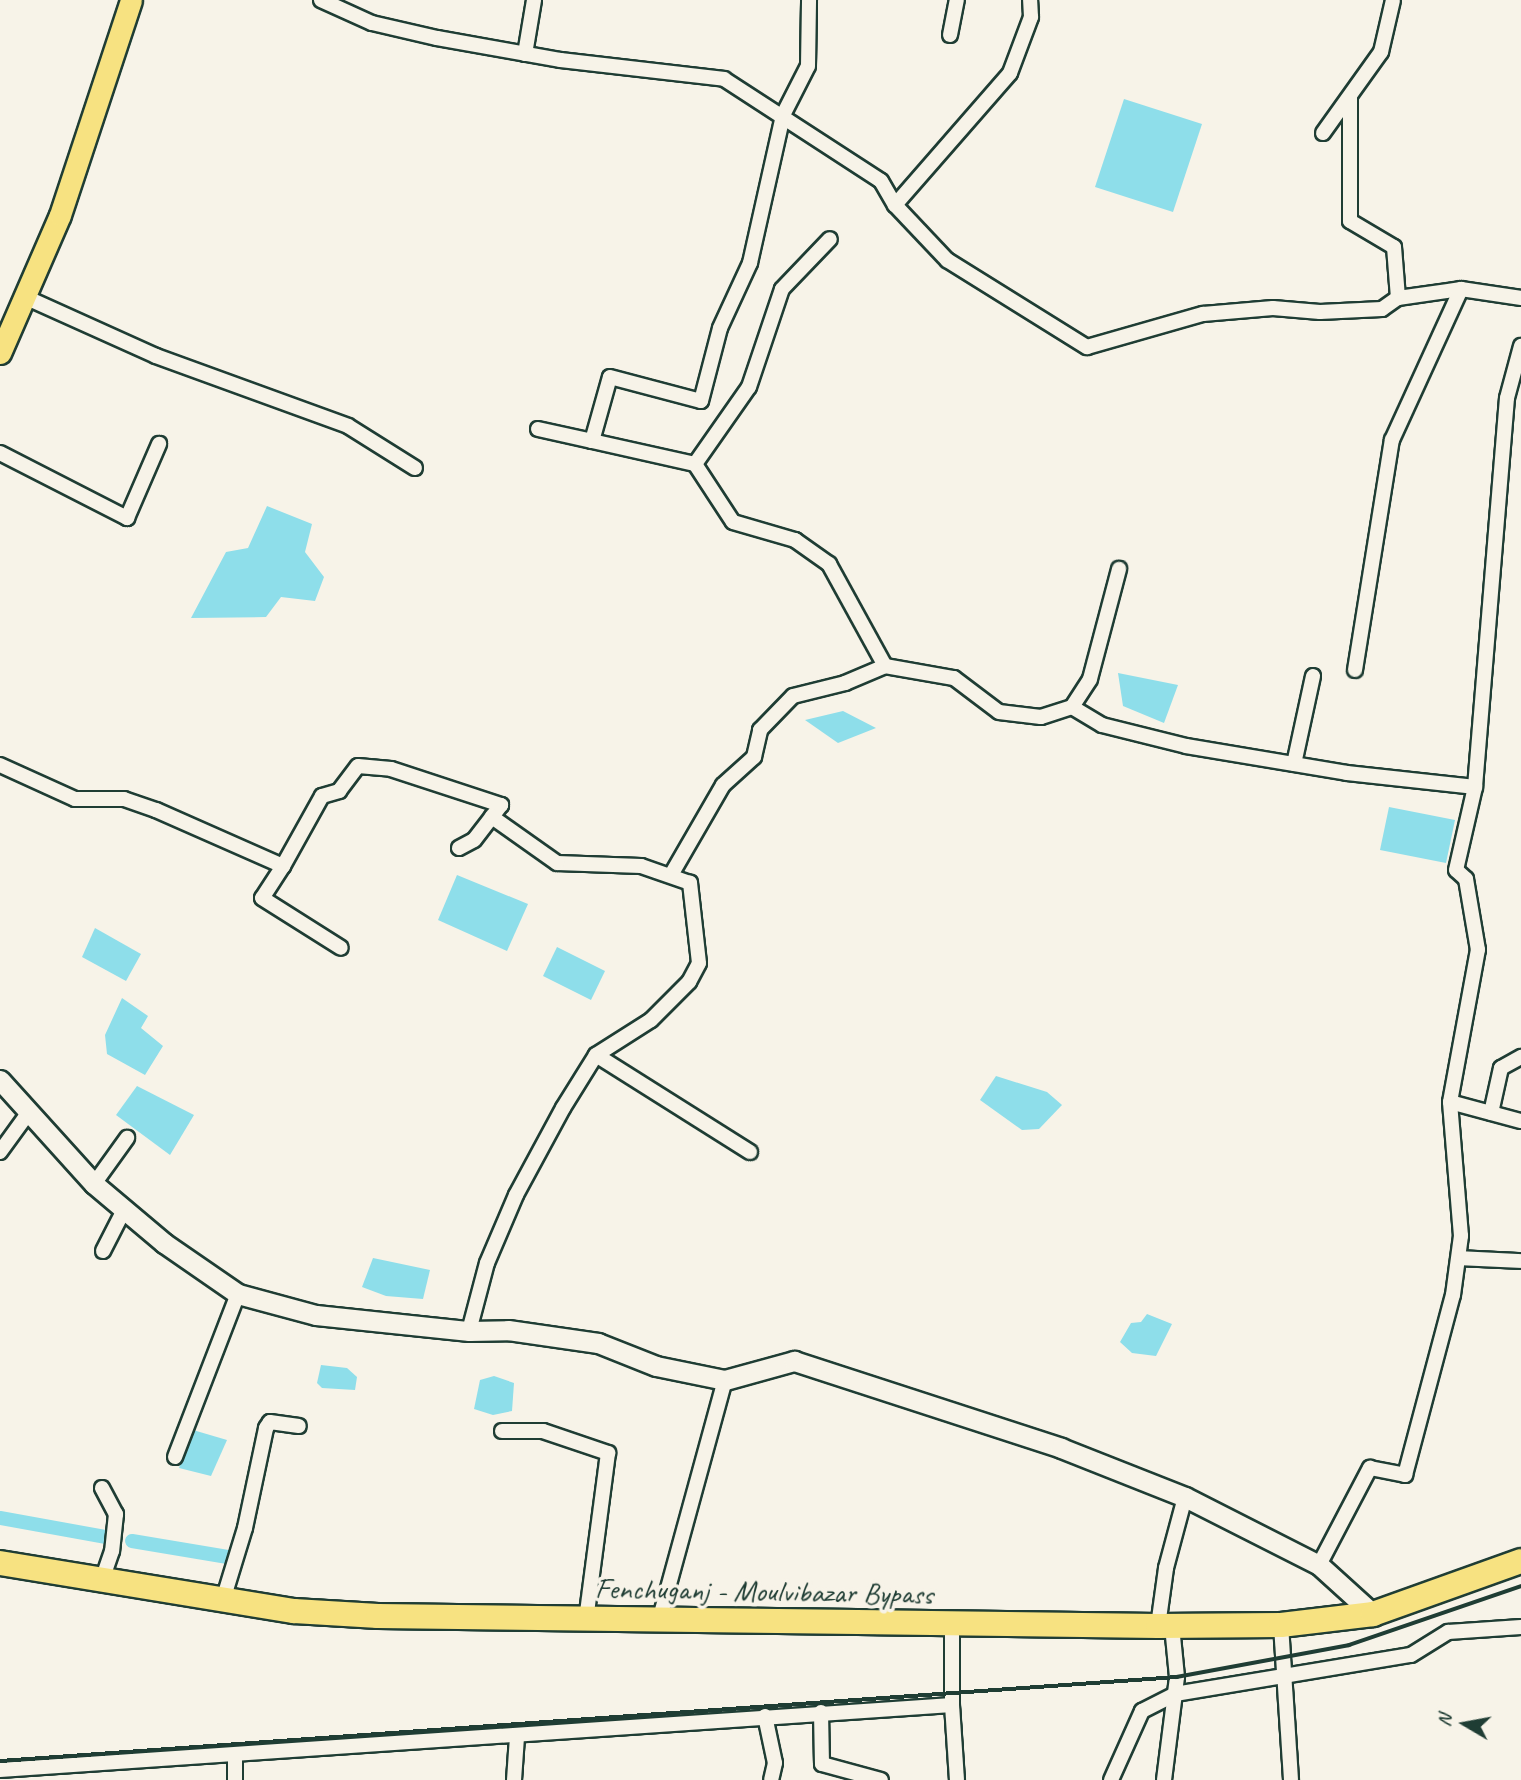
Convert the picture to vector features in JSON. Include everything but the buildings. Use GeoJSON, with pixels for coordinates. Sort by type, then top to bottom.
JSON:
{"type":"FeatureCollection","features":[{"type":"Feature","properties":{"kind":"highway","name":"Fenchuganj - Moulvibazar Bypass"},"geometry":{"type":"LineString","coordinates":[[0,1563],[294,1611],[378,1616],[1165,1626],[1282,1625],[1373,1614],[1521,1561]]}},
{"type":"Feature","properties":{"kind":"main road"},"geometry":{"type":"LineString","coordinates":[[0,323],[50,208],[119,0]]}},
{"type":"Feature","properties":{"kind":"main road"},"geometry":{"type":"LineString","coordinates":[[0,353],[60,215],[131,0]]}},
{"type":"Feature","properties":{"kind":"street"},"geometry":{"type":"LineString","coordinates":[[321,0],[372,23],[525,54],[724,79],[881,181],[895,205],[947,260],[1087,347],[1203,314],[1273,308],[1320,312],[1382,309],[1398,298],[1461,289],[1521,298]]}},
{"type":"Feature","properties":{"kind":"street"},"geometry":{"type":"LineString","coordinates":[[525,54],[534,0]]}},
{"type":"Feature","properties":{"kind":"street"},"geometry":{"type":"LineString","coordinates":[[592,441],[610,377],[701,401],[720,328],[750,263],[783,115],[808,66],[809,0]]}},
{"type":"Feature","properties":{"kind":"street"},"geometry":{"type":"LineString","coordinates":[[950,35],[957,0]]}},
{"type":"Feature","properties":{"kind":"street"},"geometry":{"type":"LineString","coordinates":[[895,205],[1010,73],[1031,17],[1030,0]]}},
{"type":"Feature","properties":{"kind":"street"},"geometry":{"type":"LineString","coordinates":[[1323,133],[1381,52],[1392,0]]}},
{"type":"Feature","properties":{"kind":"street"},"geometry":{"type":"LineString","coordinates":[[1350,97],[1350,221],[1395,247],[1398,298]]}},
{"type":"Feature","properties":{"kind":"street"},"geometry":{"type":"LineString","coordinates":[[695,464],[749,387],[782,289],[830,239]]}},
{"type":"Feature","properties":{"kind":"street"},"geometry":{"type":"LineString","coordinates":[[1355,670],[1392,440],[1461,289]]}},
{"type":"Feature","properties":{"kind":"street"},"geometry":{"type":"LineString","coordinates":[[25,297],[156,356],[348,426],[415,468]]}},
{"type":"Feature","properties":{"kind":"street"},"geometry":{"type":"LineString","coordinates":[[1319,1565],[1370,1468],[1405,1475],[1459,1258],[1450,1102],[1478,954],[1467,882],[1456,870],[1475,787],[1507,398],[1521,346]]}},
{"type":"Feature","properties":{"kind":"street"},"geometry":{"type":"LineString","coordinates":[[538,429],[695,464],[733,522],[795,540],[829,564],[885,666]]}},
{"type":"Feature","properties":{"kind":"street"},"geometry":{"type":"LineString","coordinates":[[0,453],[127,518],[159,444]]}},
{"type":"Feature","properties":{"kind":"street"},"geometry":{"type":"LineString","coordinates":[[671,875],[723,785],[754,757],[760,730],[793,696],[845,683],[885,666],[954,678],[999,712],[1041,717],[1073,707],[1090,679],[1118,569]]}},
{"type":"Feature","properties":{"kind":"street"},"geometry":{"type":"LineString","coordinates":[[1294,764],[1313,676]]}},
{"type":"Feature","properties":{"kind":"street"},"geometry":{"type":"LineString","coordinates":[[1073,707],[1114,728],[1186,746],[1294,764],[1475,787]]}},
{"type":"Feature","properties":{"kind":"street"},"geometry":{"type":"LineString","coordinates":[[0,765],[75,799],[124,799],[156,810],[283,866]]}},
{"type":"Feature","properties":{"kind":"street"},"geometry":{"type":"LineString","coordinates":[[341,948],[262,898],[323,796],[339,791],[358,766],[391,769],[502,805],[474,840],[459,848]]}},
{"type":"Feature","properties":{"kind":"street"},"geometry":{"type":"LineString","coordinates":[[469,1331],[486,1263],[516,1195],[596,1055],[651,1020],[689,982],[699,963],[690,883],[641,866],[557,863],[492,817]]}},
{"type":"Feature","properties":{"kind":"street"},"geometry":{"type":"LineString","coordinates":[[596,1055],[750,1152]]}},
{"type":"Feature","properties":{"kind":"street"},"geometry":{"type":"LineString","coordinates":[[1490,1113],[1501,1068],[1521,1057]]}},
{"type":"Feature","properties":{"kind":"street"},"geometry":{"type":"LineString","coordinates":[[0,1080],[94,1184],[124,1210],[237,1294],[316,1315],[469,1331],[508,1330],[598,1343],[656,1366],[725,1380],[794,1361],[1048,1443],[1185,1497],[1319,1565],[1373,1614]]}},
{"type":"Feature","properties":{"kind":"street"},"geometry":{"type":"LineString","coordinates":[[1450,1102],[1521,1121]]}},
{"type":"Feature","properties":{"kind":"street"},"geometry":{"type":"LineString","coordinates":[[0,1152],[29,1112]]}},
{"type":"Feature","properties":{"kind":"street"},"geometry":{"type":"LineString","coordinates":[[94,1184],[127,1138]]}},
{"type":"Feature","properties":{"kind":"street"},"geometry":{"type":"LineString","coordinates":[[103,1251],[124,1210]]}},
{"type":"Feature","properties":{"kind":"street"},"geometry":{"type":"LineString","coordinates":[[1459,1258],[1521,1261]]}},
{"type":"Feature","properties":{"kind":"street"},"geometry":{"type":"LineString","coordinates":[[175,1457],[237,1294]]}},
{"type":"Feature","properties":{"kind":"street"},"geometry":{"type":"LineString","coordinates":[[659,1621],[725,1380]]}},
{"type":"Feature","properties":{"kind":"street"},"geometry":{"type":"LineString","coordinates":[[223,1600],[245,1528],[267,1428],[270,1422],[299,1426]]}},
{"type":"Feature","properties":{"kind":"street"},"geometry":{"type":"LineString","coordinates":[[502,1431],[543,1432],[608,1453],[597,1507],[586,1620]]}},
{"type":"Feature","properties":{"kind":"street"},"geometry":{"type":"LineString","coordinates":[[102,1488],[116,1514],[112,1550],[102,1580]]}},
{"type":"Feature","properties":{"kind":"street"},"geometry":{"type":"LineString","coordinates":[[1164,1780],[1175,1694],[1165,1626],[1166,1568],[1185,1497]]}},
{"type":"Feature","properties":{"kind":"street"},"geometry":{"type":"LineString","coordinates":[[952,1625],[952,1705],[957,1780]]}},
{"type":"Feature","properties":{"kind":"street"},"geometry":{"type":"LineString","coordinates":[[1282,1625],[1292,1780]]}},
{"type":"Feature","properties":{"kind":"street"},"geometry":{"type":"LineString","coordinates":[[1111,1780],[1142,1711],[1175,1694],[1411,1655],[1448,1632],[1521,1627]]}},
{"type":"Feature","properties":{"kind":"street"},"geometry":{"type":"LineString","coordinates":[[0,1770],[517,1737],[765,1716],[952,1705]]}},
{"type":"Feature","properties":{"kind":"street"},"geometry":{"type":"LineString","coordinates":[[821,1712],[822,1764],[881,1780]]}},
{"type":"Feature","properties":{"kind":"street"},"geometry":{"type":"LineString","coordinates":[[765,1716],[775,1763],[771,1780]]}},
{"type":"Feature","properties":{"kind":"street"},"geometry":{"type":"LineString","coordinates":[[514,1780],[517,1737]]}},
{"type":"Feature","properties":{"kind":"street"},"geometry":{"type":"LineString","coordinates":[[235,1756],[235,1780]]}},
{"type":"Feature","properties":{"kind":"water"},"geometry":{"type":"Polygon","coordinates":[[[1124,99],[1202,124],[1173,212],[1095,187],[1124,99]]]}},
{"type":"Feature","properties":{"kind":"water"},"geometry":{"type":"Polygon","coordinates":[[[267,506],[312,524],[305,552],[324,577],[315,601],[281,597],[266,617],[191,618],[226,552],[248,548],[267,506]]]}},
{"type":"Feature","properties":{"kind":"water"},"geometry":{"type":"Polygon","coordinates":[[[1118,673],[1178,685],[1164,723],[1123,706],[1118,673]]]}},
{"type":"Feature","properties":{"kind":"water"},"geometry":{"type":"Polygon","coordinates":[[[843,711],[876,728],[838,743],[805,720],[843,711]]]}},
{"type":"Feature","properties":{"kind":"water"},"geometry":{"type":"Polygon","coordinates":[[[1389,807],[1455,820],[1446,863],[1380,850],[1389,807]]]}},
{"type":"Feature","properties":{"kind":"water"},"geometry":{"type":"Polygon","coordinates":[[[457,875],[528,904],[507,951],[438,920],[457,875]]]}},
{"type":"Feature","properties":{"kind":"water"},"geometry":{"type":"Polygon","coordinates":[[[95,928],[141,954],[126,981],[82,957],[95,928]]]}},
{"type":"Feature","properties":{"kind":"water"},"geometry":{"type":"Polygon","coordinates":[[[557,947],[605,971],[591,1000],[543,976],[557,947]]]}},
{"type":"Feature","properties":{"kind":"water"},"geometry":{"type":"Polygon","coordinates":[[[122,998],[148,1016],[141,1028],[163,1046],[145,1075],[107,1054],[105,1035],[122,998]]]}},
{"type":"Feature","properties":{"kind":"water"},"geometry":{"type":"Polygon","coordinates":[[[996,1076],[1047,1092],[1062,1105],[1039,1129],[1022,1130],[980,1100],[996,1076]]]}},
{"type":"Feature","properties":{"kind":"water"},"geometry":{"type":"Polygon","coordinates":[[[137,1086],[194,1115],[170,1155],[116,1115],[137,1086]]]}},
{"type":"Feature","properties":{"kind":"water"},"geometry":{"type":"Polygon","coordinates":[[[373,1258],[430,1270],[423,1299],[386,1296],[362,1287],[373,1258]]]}},
{"type":"Feature","properties":{"kind":"water"},"geometry":{"type":"Polygon","coordinates":[[[1147,1314],[1172,1324],[1156,1356],[1132,1353],[1120,1342],[1131,1323],[1141,1322],[1147,1314]]]}},
{"type":"Feature","properties":{"kind":"water"},"geometry":{"type":"Polygon","coordinates":[[[321,1365],[347,1368],[357,1377],[355,1390],[322,1388],[317,1383],[321,1365]]]}},
{"type":"Feature","properties":{"kind":"water"},"geometry":{"type":"Polygon","coordinates":[[[494,1376],[514,1383],[512,1411],[493,1415],[474,1409],[480,1380],[494,1376]]]}},
{"type":"Feature","properties":{"kind":"water"},"geometry":{"type":"Polygon","coordinates":[[[193,1430],[227,1440],[211,1476],[179,1468],[193,1430]]]}},
{"type":"Feature","properties":{"kind":"waterway"},"geometry":{"type":"LineString","coordinates":[[0,1518],[106,1537]]}},
{"type":"Feature","properties":{"kind":"waterway"},"geometry":{"type":"LineString","coordinates":[[132,1541],[228,1557]]}},
{"type":"Feature","properties":{"kind":"railway"},"geometry":{"type":"LineString","coordinates":[[0,1761],[1177,1677],[1349,1645],[1521,1586]]}}]}
